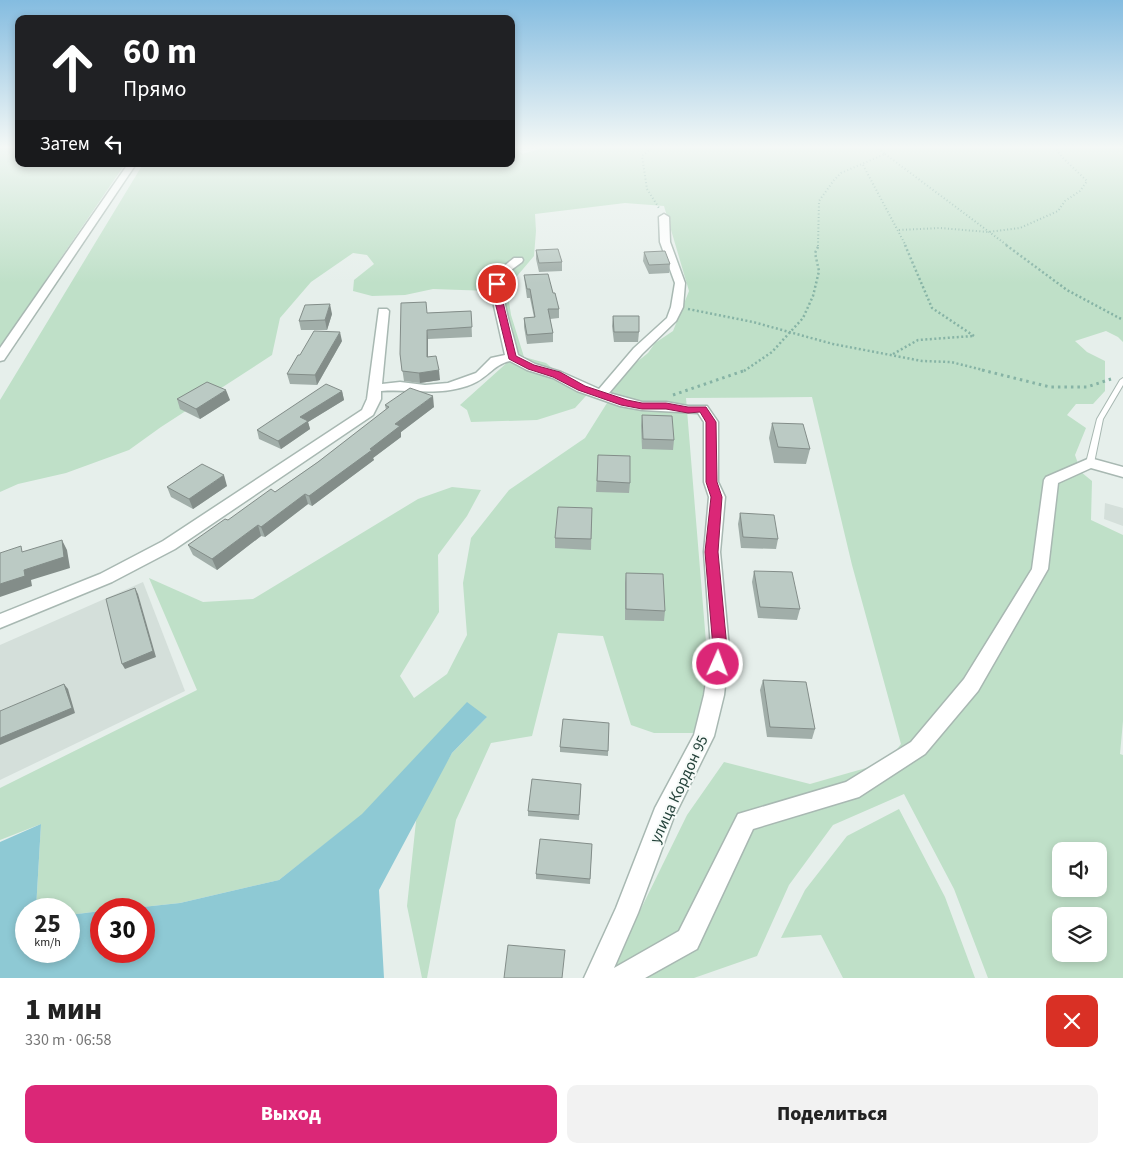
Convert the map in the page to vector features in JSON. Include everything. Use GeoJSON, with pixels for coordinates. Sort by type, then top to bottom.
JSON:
{"type":"FeatureCollection","features":[{"type":"Feature","properties":{"kind":"street"},"geometry":{"type":"LineString","coordinates":[[0,357],[113,192]]}},
{"type":"Feature","properties":{"kind":"street"},"geometry":{"type":"LineString","coordinates":[[376,388],[400,386],[425,389],[448,388],[480,376],[495,361],[512,357],[531,367],[556,374],[582,388],[601,395],[638,351],[672,319],[678,307],[680,283],[665,242],[664,218]]}},
{"type":"Feature","properties":{"kind":"street"},"geometry":{"type":"LineString","coordinates":[[512,357],[499,302],[497,284],[498,274],[518,260]]}},
{"type":"Feature","properties":{"kind":"street"},"geometry":{"type":"LineString","coordinates":[[0,621],[106,578],[169,545],[368,412],[374,399],[376,388],[383,311]]}},
{"type":"Feature","properties":{"kind":"street","name":"улица Кордон 95"},"geometry":{"type":"LineString","coordinates":[[596,978],[626,913],[663,814],[704,736],[714,695],[720,648],[712,552],[717,497],[712,482],[711,422],[702,409],[688,410],[666,406],[642,406],[601,395]]}},
{"type":"Feature","properties":{"kind":"street"},"geometry":{"type":"LineString","coordinates":[[621,978],[688,940],[746,821],[852,790],[918,748],[972,684],[1040,569],[1051,480],[1090,463],[1123,472]]}},
{"type":"Feature","properties":{"kind":"lane"},"geometry":{"type":"LineString","coordinates":[[1090,463],[1100,418],[1123,380]]}},
{"type":"Feature","properties":{"kind":"path"},"geometry":{"type":"LineString","coordinates":[[649,192],[664,218]]}},
{"type":"Feature","properties":{"kind":"path"},"geometry":{"type":"LineString","coordinates":[[671,396],[744,372],[772,352],[790,330],[803,318],[817,283],[819,271],[814,253],[819,244],[820,201],[826,192]]}},
{"type":"Feature","properties":{"kind":"path"},"geometry":{"type":"LineString","coordinates":[[878,192],[899,230],[932,308],[974,336],[918,340],[893,354]]}},
{"type":"Feature","properties":{"kind":"path"},"geometry":{"type":"LineString","coordinates":[[935,192],[1067,290],[1123,320]]}},
{"type":"Feature","properties":{"kind":"path"},"geometry":{"type":"LineString","coordinates":[[899,230],[940,228],[988,232],[1020,228],[1042,220],[1058,211],[1065,200],[1079,192]]}},
{"type":"Feature","properties":{"kind":"path"},"geometry":{"type":"LineString","coordinates":[[678,307],[790,330],[833,344],[922,361],[951,362],[1050,387],[1087,387],[1114,378]]}},
{"type":"Feature","properties":{"kind":"shaded area"},"geometry":{"type":"Polygon","coordinates":[[[1105,503],[1123,508],[1123,526],[1104,519],[1105,503]]]}},
{"type":"Feature","properties":{"kind":"shaded area"},"geometry":{"type":"Polygon","coordinates":[[[143,582],[185,691],[0,780],[0,645],[143,582]]]}},
{"type":"Feature","properties":{"kind":"green space"},"geometry":{"type":"Polygon","coordinates":[[[0,192],[106,192],[0,347],[0,192]]]}},
{"type":"Feature","properties":{"kind":"green space"},"geometry":{"type":"Polygon","coordinates":[[[126,192],[1123,192],[1123,342],[1106,331],[1075,341],[1087,352],[1105,361],[1105,391],[1093,404],[1076,404],[1067,415],[1086,428],[1075,455],[1081,472],[1092,481],[1091,520],[1123,535],[1123,721],[1120,754],[1123,755],[1123,978],[988,978],[954,889],[904,794],[833,825],[789,885],[757,956],[694,978],[607,978],[687,815],[724,762],[810,784],[887,762],[901,744],[852,565],[812,397],[686,398],[709,679],[694,733],[654,733],[631,725],[603,636],[558,633],[532,736],[491,743],[456,820],[427,978],[422,978],[407,906],[417,812],[452,753],[487,717],[279,880],[180,903],[155,906],[155,898],[90,898],[90,912],[80,914],[80,898],[37,898],[41,824],[0,840],[0,788],[197,690],[149,578],[203,602],[253,599],[418,499],[452,487],[481,490],[467,516],[438,555],[439,612],[400,676],[414,698],[447,674],[467,635],[463,583],[471,538],[509,490],[585,438],[607,403],[606,387],[648,353],[655,343],[673,331],[689,291],[664,206],[625,203],[535,214],[534,256],[507,288],[511,315],[524,357],[546,363],[568,381],[594,387],[575,408],[537,420],[471,422],[467,410],[460,405],[510,360],[505,325],[490,291],[433,289],[405,295],[372,296],[353,291],[354,280],[374,264],[367,255],[353,253],[311,282],[280,318],[272,355],[129,450],[66,473],[18,484],[0,492],[0,400],[126,192]]]}},
{"type":"Feature","properties":{"kind":"green space"},"geometry":{"type":"Polygon","coordinates":[[[899,809],[945,897],[975,978],[843,978],[821,935],[781,938],[805,890],[847,836],[899,809]]]}},
{"type":"Feature","properties":{"kind":"water"},"geometry":{"type":"Polygon","coordinates":[[[467,702],[487,717],[452,753],[379,890],[384,978],[0,978],[0,842],[41,824],[37,898],[15,898],[15,963],[80,963],[80,914],[90,912],[90,963],[155,963],[155,906],[180,903],[279,880],[362,814],[467,702]]]}},
{"type":"Feature","properties":{"kind":"building"},"geometry":{"type":"Polygon","coordinates":[[[558,249],[562,262],[539,263],[536,250],[558,249]]]}},
{"type":"Feature","properties":{"kind":"building"},"geometry":{"type":"Polygon","coordinates":[[[665,251],[670,264],[649,265],[644,252],[665,251]]]}},
{"type":"Feature","properties":{"kind":"building"},"geometry":{"type":"Polygon","coordinates":[[[548,274],[559,309],[548,309],[553,333],[527,335],[524,318],[535,317],[530,289],[527,289],[524,275],[548,274]]]}},
{"type":"Feature","properties":{"kind":"building"},"geometry":{"type":"Polygon","coordinates":[[[426,302],[427,313],[471,311],[472,327],[427,330],[427,357],[436,356],[439,370],[419,373],[402,371],[400,354],[401,303],[426,302]]]}},
{"type":"Feature","properties":{"kind":"building"},"geometry":{"type":"Polygon","coordinates":[[[330,304],[325,320],[299,321],[305,305],[330,304]]]}},
{"type":"Feature","properties":{"kind":"building"},"geometry":{"type":"Polygon","coordinates":[[[613,316],[639,316],[639,332],[614,332],[613,316]]]}},
{"type":"Feature","properties":{"kind":"building"},"geometry":{"type":"Polygon","coordinates":[[[314,331],[340,332],[315,375],[287,374],[298,355],[300,355],[314,331]]]}},
{"type":"Feature","properties":{"kind":"building"},"geometry":{"type":"Polygon","coordinates":[[[207,382],[226,390],[196,409],[177,399],[207,382]]]}},
{"type":"Feature","properties":{"kind":"building"},"geometry":{"type":"Polygon","coordinates":[[[326,384],[342,391],[300,417],[308,421],[278,441],[257,430],[326,384]]]}},
{"type":"Feature","properties":{"kind":"building"},"geometry":{"type":"Polygon","coordinates":[[[410,388],[433,396],[395,424],[400,426],[370,449],[372,450],[309,496],[305,494],[261,527],[258,525],[212,559],[188,545],[225,519],[228,520],[271,489],[275,492],[318,462],[389,407],[385,405],[410,388]]]}},
{"type":"Feature","properties":{"kind":"building"},"geometry":{"type":"Polygon","coordinates":[[[642,415],[672,416],[674,440],[643,439],[642,415]]]}},
{"type":"Feature","properties":{"kind":"building"},"geometry":{"type":"Polygon","coordinates":[[[772,423],[803,424],[810,449],[778,447],[772,423]]]}},
{"type":"Feature","properties":{"kind":"building"},"geometry":{"type":"Polygon","coordinates":[[[598,455],[630,456],[630,483],[597,481],[598,455]]]}},
{"type":"Feature","properties":{"kind":"building"},"geometry":{"type":"Polygon","coordinates":[[[202,464],[224,475],[189,499],[167,487],[202,464]]]}},
{"type":"Feature","properties":{"kind":"building"},"geometry":{"type":"Polygon","coordinates":[[[558,507],[592,508],[591,539],[555,538],[558,507]]]}},
{"type":"Feature","properties":{"kind":"building"},"geometry":{"type":"Polygon","coordinates":[[[740,513],[774,515],[778,539],[743,537],[740,513]]]}},
{"type":"Feature","properties":{"kind":"building"},"geometry":{"type":"Polygon","coordinates":[[[62,540],[64,557],[24,570],[25,576],[0,584],[0,553],[21,546],[22,552],[62,540]]]}},
{"type":"Feature","properties":{"kind":"building"},"geometry":{"type":"Polygon","coordinates":[[[754,571],[792,572],[800,609],[760,607],[754,571]]]}},
{"type":"Feature","properties":{"kind":"building"},"geometry":{"type":"Polygon","coordinates":[[[626,573],[663,574],[665,611],[626,609],[626,573]]]}},
{"type":"Feature","properties":{"kind":"building"},"geometry":{"type":"Polygon","coordinates":[[[135,588],[153,651],[122,664],[106,599],[135,588]]]}},
{"type":"Feature","properties":{"kind":"building"},"geometry":{"type":"Polygon","coordinates":[[[763,680],[806,682],[815,729],[770,727],[763,680]]]}},
{"type":"Feature","properties":{"kind":"building"},"geometry":{"type":"Polygon","coordinates":[[[64,684],[72,708],[0,738],[0,711],[64,684]]]}},
{"type":"Feature","properties":{"kind":"building"},"geometry":{"type":"Polygon","coordinates":[[[563,719],[609,723],[608,751],[560,747],[563,719]]]}},
{"type":"Feature","properties":{"kind":"building"},"geometry":{"type":"Polygon","coordinates":[[[532,779],[581,784],[579,815],[528,811],[532,779]]]}},
{"type":"Feature","properties":{"kind":"building"},"geometry":{"type":"Polygon","coordinates":[[[540,839],[592,844],[590,879],[536,874],[540,839]]]}},
{"type":"Feature","properties":{"kind":"building"},"geometry":{"type":"Polygon","coordinates":[[[508,945],[565,950],[562,978],[504,978],[508,945]]]}},
{"type":"Feature","properties":{"kind":"route"},"geometry":{"type":"LineString","coordinates":[[497,284],[499,302],[512,357],[531,367],[556,374],[582,388],[625,403],[642,406],[666,406],[688,410],[702,409],[711,422],[712,482],[717,497],[712,552],[720,648],[718,664]]}}]}
